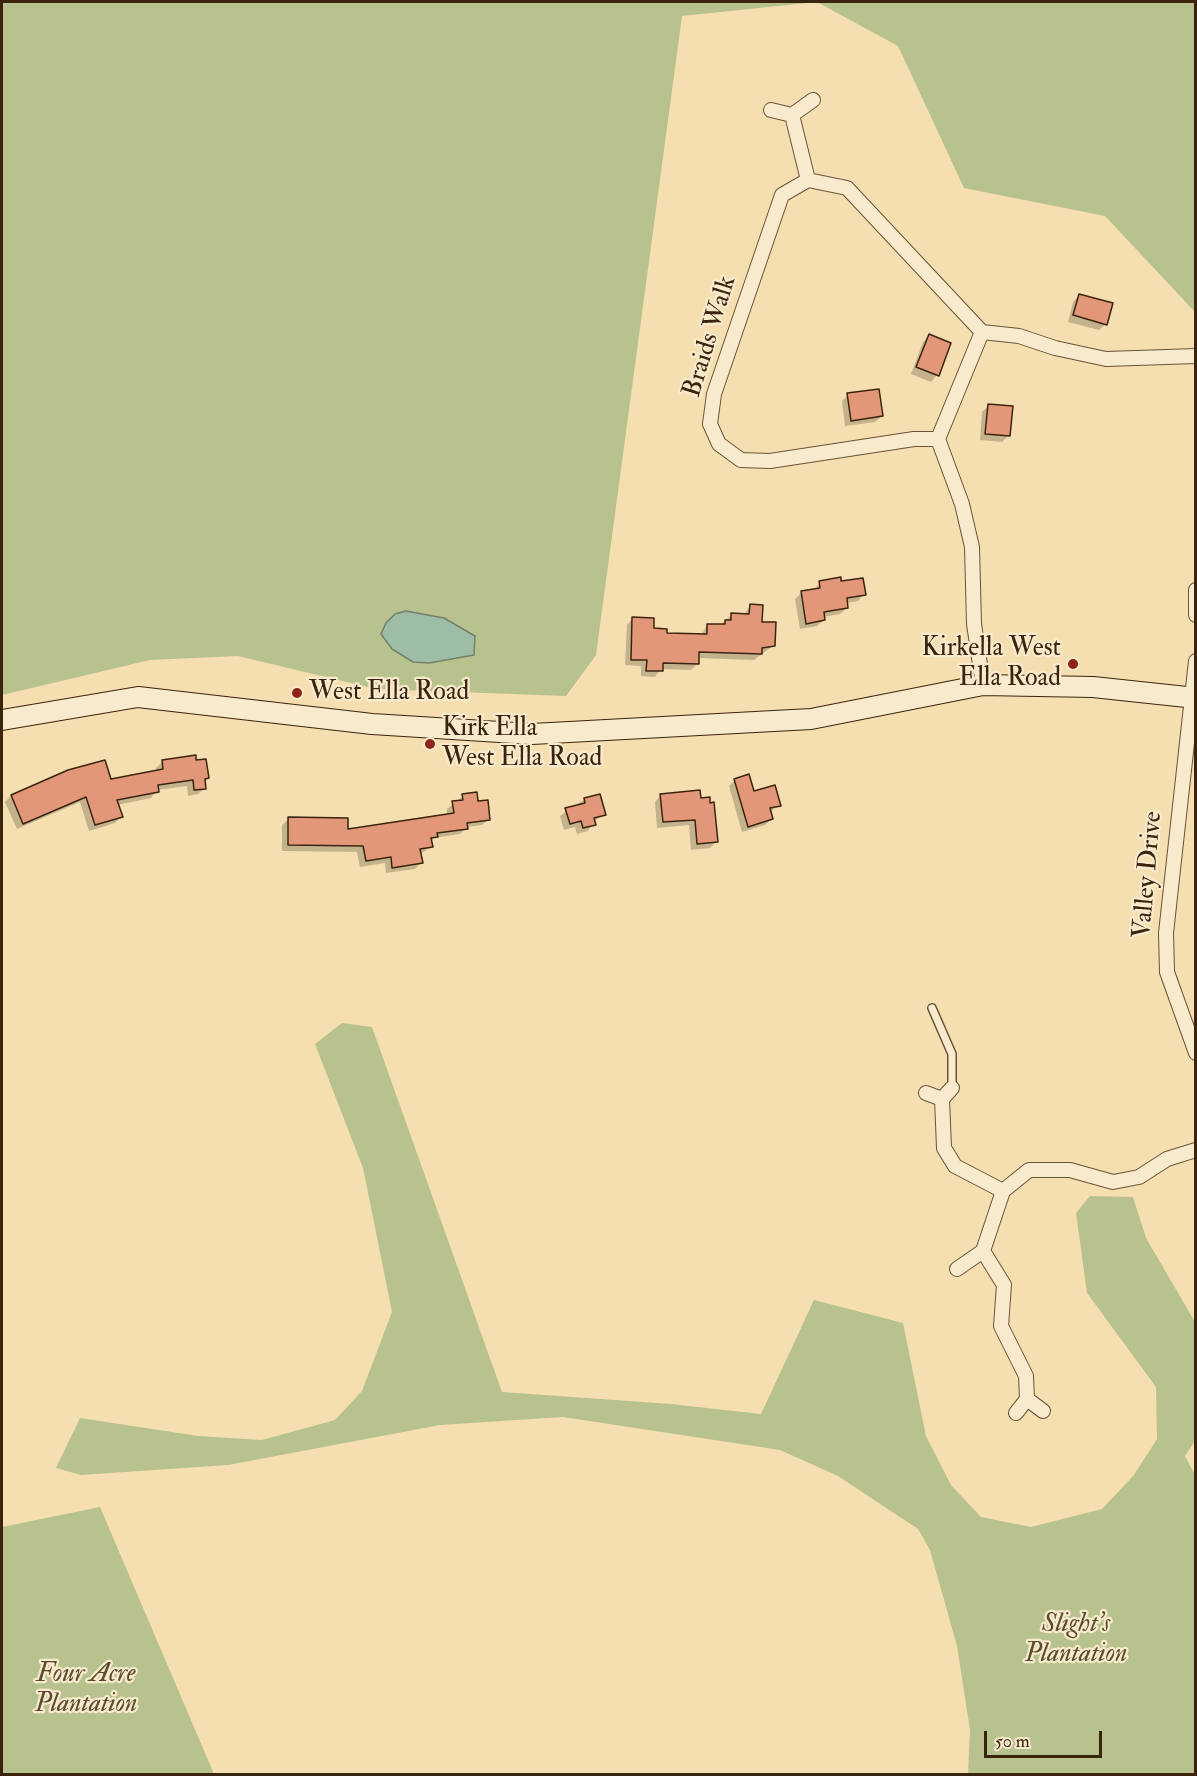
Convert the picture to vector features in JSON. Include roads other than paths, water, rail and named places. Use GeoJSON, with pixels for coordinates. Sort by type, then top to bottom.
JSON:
{"type":"FeatureCollection","features":[{"type":"Feature","properties":{"kind":"street"},"geometry":{"type":"LineString","coordinates":[[771,110],[792,115],[813,100]]}},
{"type":"Feature","properties":{"kind":"street"},"geometry":{"type":"LineString","coordinates":[[792,115],[808,180],[847,188],[981,332],[1019,336],[1055,348],[1106,359],[1196,356]]}},
{"type":"Feature","properties":{"kind":"street","name":"Braids Walk"},"geometry":{"type":"LineString","coordinates":[[808,180],[782,195],[714,394],[710,424],[719,444],[741,460],[770,461],[914,439],[938,439]]}},
{"type":"Feature","properties":{"kind":"street"},"geometry":{"type":"LineString","coordinates":[[981,332],[938,439],[962,504],[972,547],[974,624],[983,685]]}},
{"type":"Feature","properties":{"kind":"street"},"geometry":{"type":"LineString","coordinates":[[1196,590],[1196,615]]}},
{"type":"Feature","properties":{"kind":"street","name":"Valley Drive"},"geometry":{"type":"LineString","coordinates":[[1196,661],[1166,933],[1167,972],[1196,1053]]}},
{"type":"Feature","properties":{"kind":"street"},"geometry":{"type":"LineString","coordinates":[[2,720],[138,697],[372,724],[532,734],[811,719],[983,685],[1093,687],[1193,698]]}},
{"type":"Feature","properties":{"kind":"street"},"geometry":{"type":"LineString","coordinates":[[952,1088],[942,1099],[944,1148],[955,1166],[1003,1191]]}},
{"type":"Feature","properties":{"kind":"street"},"geometry":{"type":"LineString","coordinates":[[926,1093],[942,1099]]}},
{"type":"Feature","properties":{"kind":"street"},"geometry":{"type":"LineString","coordinates":[[957,1269],[983,1251],[1003,1191],[1029,1170],[1070,1170],[1113,1182],[1138,1177],[1167,1159],[1196,1150]]}},
{"type":"Feature","properties":{"kind":"street"},"geometry":{"type":"LineString","coordinates":[[983,1251],[1004,1285],[1001,1326],[1026,1376],[1027,1400],[1016,1413]]}},
{"type":"Feature","properties":{"kind":"street"},"geometry":{"type":"LineString","coordinates":[[1027,1400],[1043,1411]]}},
{"type":"Feature","properties":{"kind":"lane"},"geometry":{"type":"LineString","coordinates":[[932,1008],[952,1054],[952,1088]]}},
{"type":"Feature","properties":{"kind":"place","name":"Kirkella West Ella Road"},"geometry":{"type":"Point","coordinates":[1073,664]}},
{"type":"Feature","properties":{"kind":"place","name":"West Ella Road"},"geometry":{"type":"Point","coordinates":[297,693]}},
{"type":"Feature","properties":{"kind":"place","name":"Kirk Ella West Ella Road"},"geometry":{"type":"Point","coordinates":[430,744]}},
{"type":"Feature","properties":{"kind":"park label","name":"Slight's Plantation"},"geometry":{"type":"Point","coordinates":[1076,1640]}},
{"type":"Feature","properties":{"kind":"park label","name":"Four Acre Plantation"},"geometry":{"type":"Point","coordinates":[86,1690]}}]}
